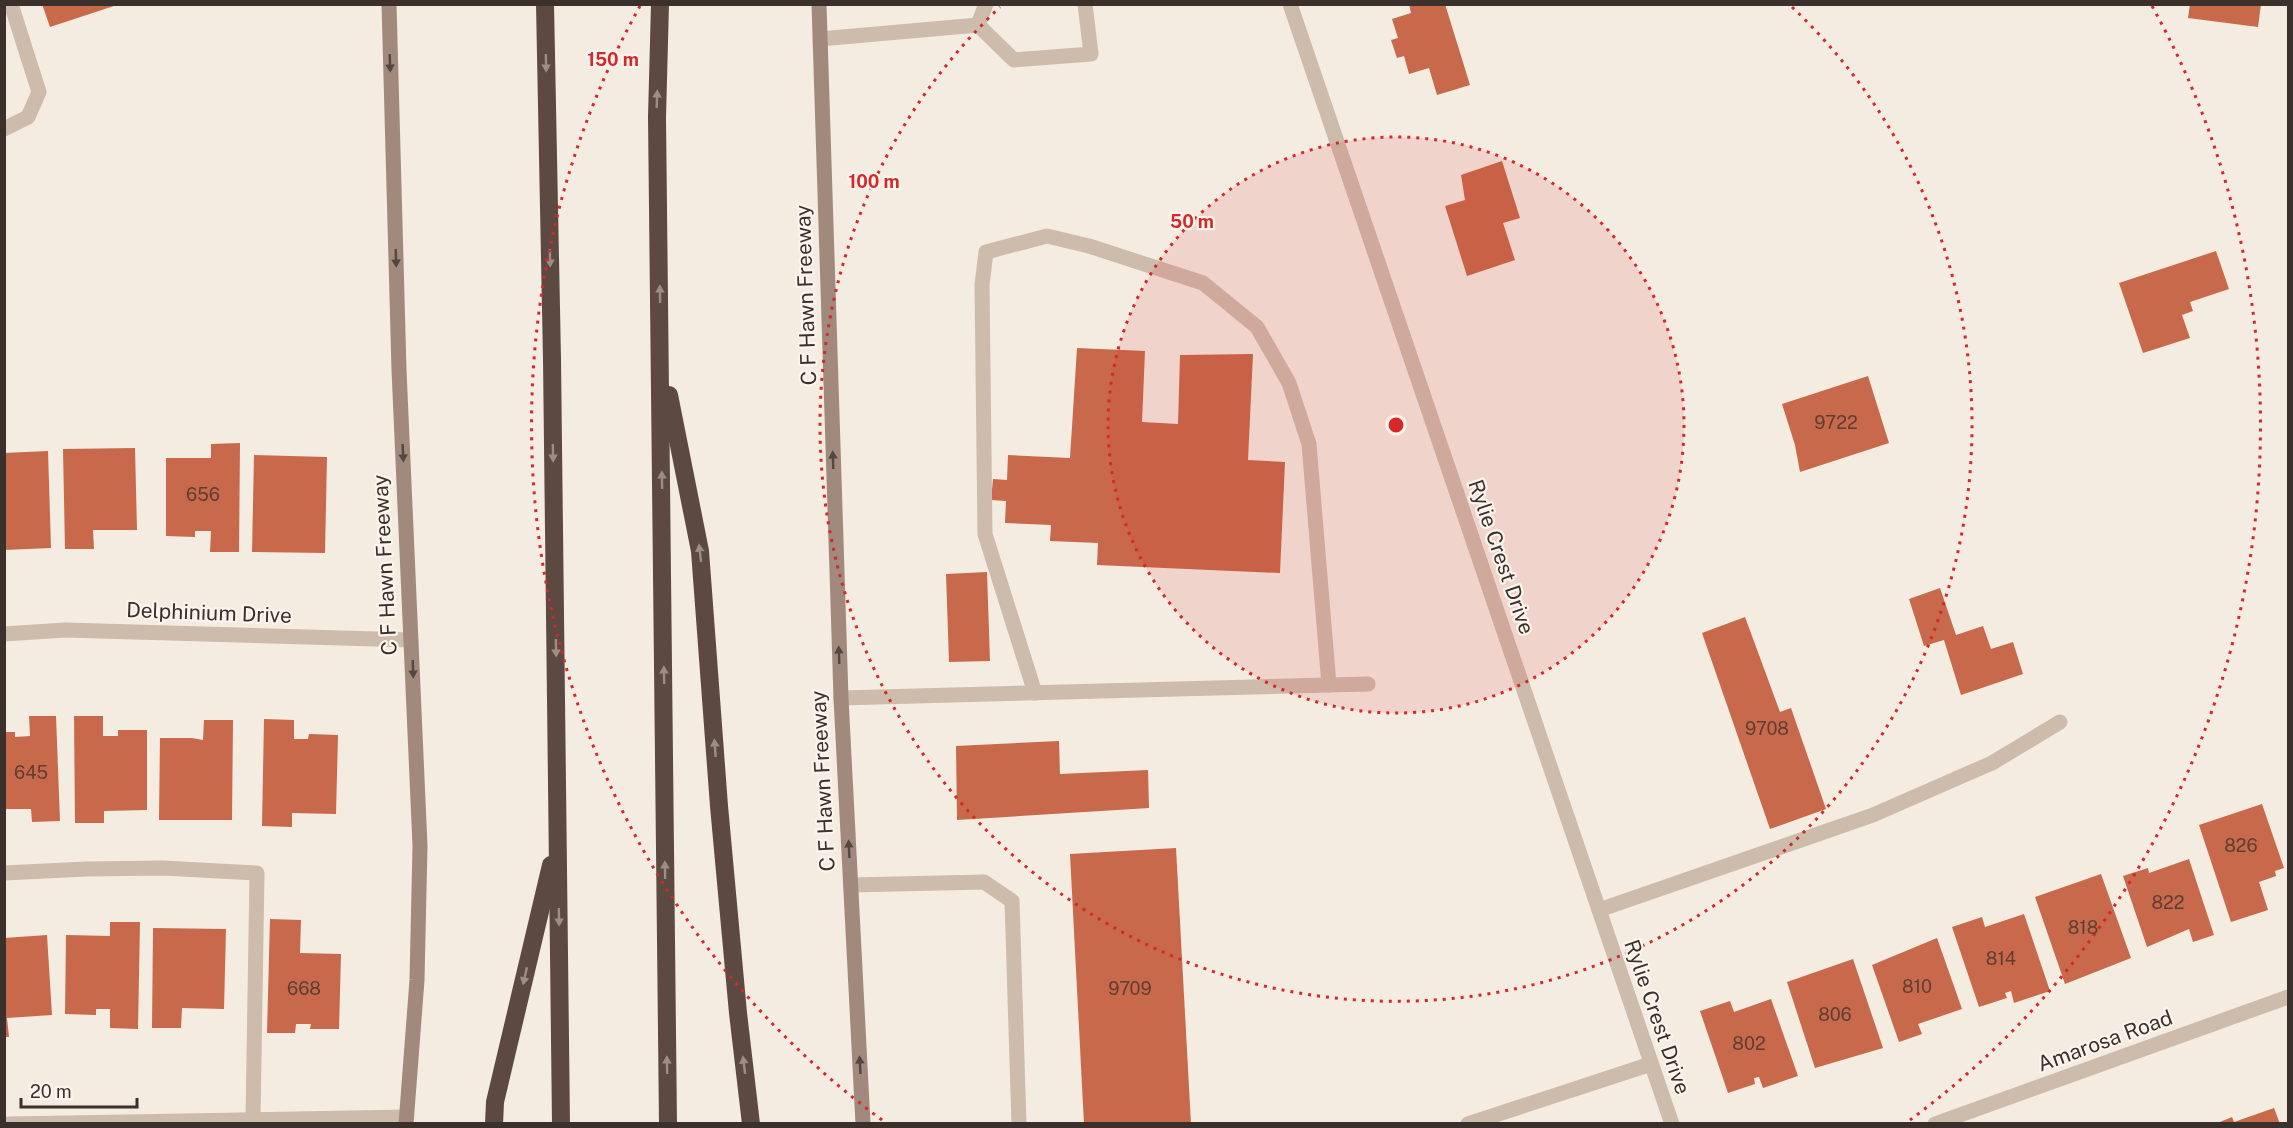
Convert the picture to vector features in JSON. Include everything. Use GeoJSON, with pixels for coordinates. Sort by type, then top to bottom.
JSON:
{"type":"FeatureCollection","features":[{"type":"Feature","properties":{"kind":"highway"},"geometry":{"type":"LineString","coordinates":[[544,4],[552,359],[561,1124]]}},
{"type":"Feature","properties":{"kind":"highway"},"geometry":{"type":"LineString","coordinates":[[660,4],[657,117],[668,1124]]}},
{"type":"Feature","properties":{"kind":"highway"},"geometry":{"type":"LineString","coordinates":[[661,352],[700,550],[727,898],[752,1124]]}},
{"type":"Feature","properties":{"kind":"highway"},"geometry":{"type":"LineString","coordinates":[[494,1124],[495,1102],[558,838]]}},
{"type":"Feature","properties":{"kind":"main road","name":"C F Hawn Freeway"},"geometry":{"type":"LineString","coordinates":[[389,4],[399,370],[420,846],[417,980],[406,1120]]}},
{"type":"Feature","properties":{"kind":"main road","name":"C F Hawn Freeway"},"geometry":{"type":"LineString","coordinates":[[819,4],[841,698],[863,1124]]}},
{"type":"Feature","properties":{"kind":"street"},"geometry":{"type":"LineString","coordinates":[[4,129],[28,117],[39,93],[11,4]]}},
{"type":"Feature","properties":{"kind":"street"},"geometry":{"type":"LineString","coordinates":[[978,25],[986,4]]}},
{"type":"Feature","properties":{"kind":"street"},"geometry":{"type":"LineString","coordinates":[[820,39],[978,25],[1014,60],[1091,54],[1085,4]]}},
{"type":"Feature","properties":{"kind":"street","name":"Rylie Crest Drive"},"geometry":{"type":"LineString","coordinates":[[1290,4],[1672,1124]]}},
{"type":"Feature","properties":{"kind":"street"},"geometry":{"type":"LineString","coordinates":[[1035,693],[985,534],[982,285],[986,252],[1047,236],[1089,246],[1203,283],[1257,327],[1289,383],[1309,444],[1329,685]]}},
{"type":"Feature","properties":{"kind":"street","name":"Delphinium Drive"},"geometry":{"type":"LineString","coordinates":[[4,634],[65,630],[411,640]]}},
{"type":"Feature","properties":{"kind":"street"},"geometry":{"type":"LineString","coordinates":[[841,698],[1368,684]]}},
{"type":"Feature","properties":{"kind":"street"},"geometry":{"type":"LineString","coordinates":[[1599,910],[1873,815],[1992,763],[2060,722]]}},
{"type":"Feature","properties":{"kind":"street"},"geometry":{"type":"LineString","coordinates":[[4,873],[163,868],[256,873],[254,1119]]}},
{"type":"Feature","properties":{"kind":"street"},"geometry":{"type":"LineString","coordinates":[[851,885],[984,882],[1012,901],[1019,1124]]}},
{"type":"Feature","properties":{"kind":"street","name":"Amarosa Road"},"geometry":{"type":"LineString","coordinates":[[1935,1124],[2289,997]]}},
{"type":"Feature","properties":{"kind":"street"},"geometry":{"type":"LineString","coordinates":[[1468,1124],[1651,1064]]}},
{"type":"Feature","properties":{"kind":"street"},"geometry":{"type":"LineString","coordinates":[[9,1124],[254,1119],[406,1120]]}},
{"type":"Feature","properties":{"kind":"building"},"geometry":{"type":"Polygon","coordinates":[[[42,4],[117,4],[117,5],[50,27],[42,4]]]}},
{"type":"Feature","properties":{"kind":"building"},"geometry":{"type":"Polygon","coordinates":[[[1409,4],[1445,4],[1470,85],[1437,95],[1429,68],[1409,74],[1404,56],[1397,58],[1391,40],[1398,38],[1392,19],[1411,13],[1409,4]]]}},
{"type":"Feature","properties":{"kind":"building"},"geometry":{"type":"Polygon","coordinates":[[[2190,4],[2261,4],[2258,27],[2188,18],[2190,4]]]}},
{"type":"Feature","properties":{"kind":"building"},"geometry":{"type":"Polygon","coordinates":[[[1502,161],[1520,218],[1503,223],[1515,260],[1467,276],[1445,206],[1465,200],[1461,175],[1502,161]]]}},
{"type":"Feature","properties":{"kind":"building"},"geometry":{"type":"Polygon","coordinates":[[[2216,251],[2229,289],[2190,302],[2193,311],[2182,315],[2190,338],[2143,353],[2119,283],[2216,251]]]}},
{"type":"Feature","properties":{"kind":"building"},"geometry":{"type":"Polygon","coordinates":[[[1077,348],[1145,351],[1142,422],[1178,424],[1180,355],[1253,354],[1248,460],[1285,462],[1280,573],[1097,565],[1098,543],[1050,541],[1051,525],[1005,523],[1006,501],[991,500],[993,479],[1007,480],[1008,455],[1070,458],[1077,348]]]}},
{"type":"Feature","properties":{"kind":"building"},"geometry":{"type":"Polygon","coordinates":[[[1868,376],[1889,443],[1800,472],[1795,445],[1782,404],[1868,376]]]}},
{"type":"Feature","properties":{"kind":"building"},"geometry":{"type":"Polygon","coordinates":[[[240,443],[239,552],[210,552],[211,531],[195,531],[195,537],[166,536],[166,458],[211,458],[211,444],[240,443]]]}},
{"type":"Feature","properties":{"kind":"building"},"geometry":{"type":"Polygon","coordinates":[[[135,448],[137,530],[93,530],[94,549],[65,549],[63,449],[135,448]]]}},
{"type":"Feature","properties":{"kind":"building"},"geometry":{"type":"Polygon","coordinates":[[[48,451],[51,548],[4,550],[4,453],[48,451]]]}},
{"type":"Feature","properties":{"kind":"building"},"geometry":{"type":"Polygon","coordinates":[[[254,455],[327,457],[325,553],[252,552],[254,455]]]}},
{"type":"Feature","properties":{"kind":"building"},"geometry":{"type":"Polygon","coordinates":[[[987,572],[990,661],[949,662],[946,574],[987,572]]]}},
{"type":"Feature","properties":{"kind":"building"},"geometry":{"type":"Polygon","coordinates":[[[1940,588],[1956,635],[1983,626],[1991,649],[2013,642],[2023,674],[1961,695],[1944,640],[1924,646],[1909,599],[1940,588]]]}},
{"type":"Feature","properties":{"kind":"building"},"geometry":{"type":"Polygon","coordinates":[[[1745,617],[1780,712],[1791,708],[1826,809],[1770,829],[1702,633],[1745,617]]]}},
{"type":"Feature","properties":{"kind":"building"},"geometry":{"type":"Polygon","coordinates":[[[29,716],[56,716],[60,821],[32,822],[31,809],[4,809],[4,732],[15,732],[15,737],[30,736],[29,716]]]}},
{"type":"Feature","properties":{"kind":"building"},"geometry":{"type":"Polygon","coordinates":[[[74,716],[103,716],[103,736],[118,736],[118,730],[147,730],[147,810],[104,811],[104,823],[75,823],[74,716]]]}},
{"type":"Feature","properties":{"kind":"building"},"geometry":{"type":"Polygon","coordinates":[[[264,719],[294,720],[294,739],[308,739],[309,734],[338,735],[336,814],[292,813],[292,827],[262,826],[264,719]]]}},
{"type":"Feature","properties":{"kind":"building"},"geometry":{"type":"Polygon","coordinates":[[[204,720],[233,720],[232,820],[159,820],[160,738],[203,740],[204,720]]]}},
{"type":"Feature","properties":{"kind":"building"},"geometry":{"type":"Polygon","coordinates":[[[1059,741],[1060,774],[1148,770],[1149,808],[957,820],[956,746],[1059,741]]]}},
{"type":"Feature","properties":{"kind":"building"},"geometry":{"type":"Polygon","coordinates":[[[2262,804],[2284,868],[2275,871],[2276,876],[2259,882],[2268,910],[2231,922],[2199,825],[2262,804]]]}},
{"type":"Feature","properties":{"kind":"building"},"geometry":{"type":"Polygon","coordinates":[[[1176,848],[1191,1124],[1084,1124],[1070,854],[1176,848]]]}},
{"type":"Feature","properties":{"kind":"building"},"geometry":{"type":"Polygon","coordinates":[[[2189,859],[2214,935],[2193,942],[2189,929],[2147,947],[2123,876],[2148,868],[2149,873],[2189,859]]]}},
{"type":"Feature","properties":{"kind":"building"},"geometry":{"type":"Polygon","coordinates":[[[2101,874],[2131,958],[2065,984],[2035,897],[2101,874]]]}},
{"type":"Feature","properties":{"kind":"building"},"geometry":{"type":"Polygon","coordinates":[[[2024,914],[2050,991],[2014,1003],[2011,991],[2005,993],[2007,998],[1979,1007],[1952,927],[1982,917],[1985,927],[2024,914]]]}},
{"type":"Feature","properties":{"kind":"building"},"geometry":{"type":"Polygon","coordinates":[[[270,919],[301,920],[300,953],[341,954],[339,1029],[310,1029],[311,1024],[296,1024],[295,1033],[267,1033],[270,919]]]}},
{"type":"Feature","properties":{"kind":"building"},"geometry":{"type":"Polygon","coordinates":[[[110,922],[140,922],[138,1029],[110,1028],[110,1009],[96,1009],[96,1015],[65,1014],[66,935],[110,936],[110,922]]]}},
{"type":"Feature","properties":{"kind":"building"},"geometry":{"type":"Polygon","coordinates":[[[153,928],[226,929],[224,1009],[182,1008],[181,1028],[152,1028],[153,928]]]}},
{"type":"Feature","properties":{"kind":"building"},"geometry":{"type":"Polygon","coordinates":[[[47,935],[52,1015],[7,1018],[9,1037],[4,1037],[4,938],[47,935]]]}},
{"type":"Feature","properties":{"kind":"building"},"geometry":{"type":"Polygon","coordinates":[[[1937,938],[1962,1009],[1918,1024],[1922,1034],[1899,1042],[1872,965],[1937,938]]]}},
{"type":"Feature","properties":{"kind":"building"},"geometry":{"type":"Polygon","coordinates":[[[1853,959],[1883,1048],[1815,1068],[1787,982],[1853,959]]]}},
{"type":"Feature","properties":{"kind":"building"},"geometry":{"type":"Polygon","coordinates":[[[1771,999],[1798,1076],[1763,1088],[1759,1077],[1754,1078],[1755,1084],[1728,1093],[1700,1011],[1730,1001],[1734,1012],[1771,999]]]}},
{"type":"Feature","properties":{"kind":"building"},"geometry":{"type":"Polygon","coordinates":[[[2274,1108],[2280,1124],[2215,1124],[2232,1117],[2234,1122],[2274,1108]]]}}]}
